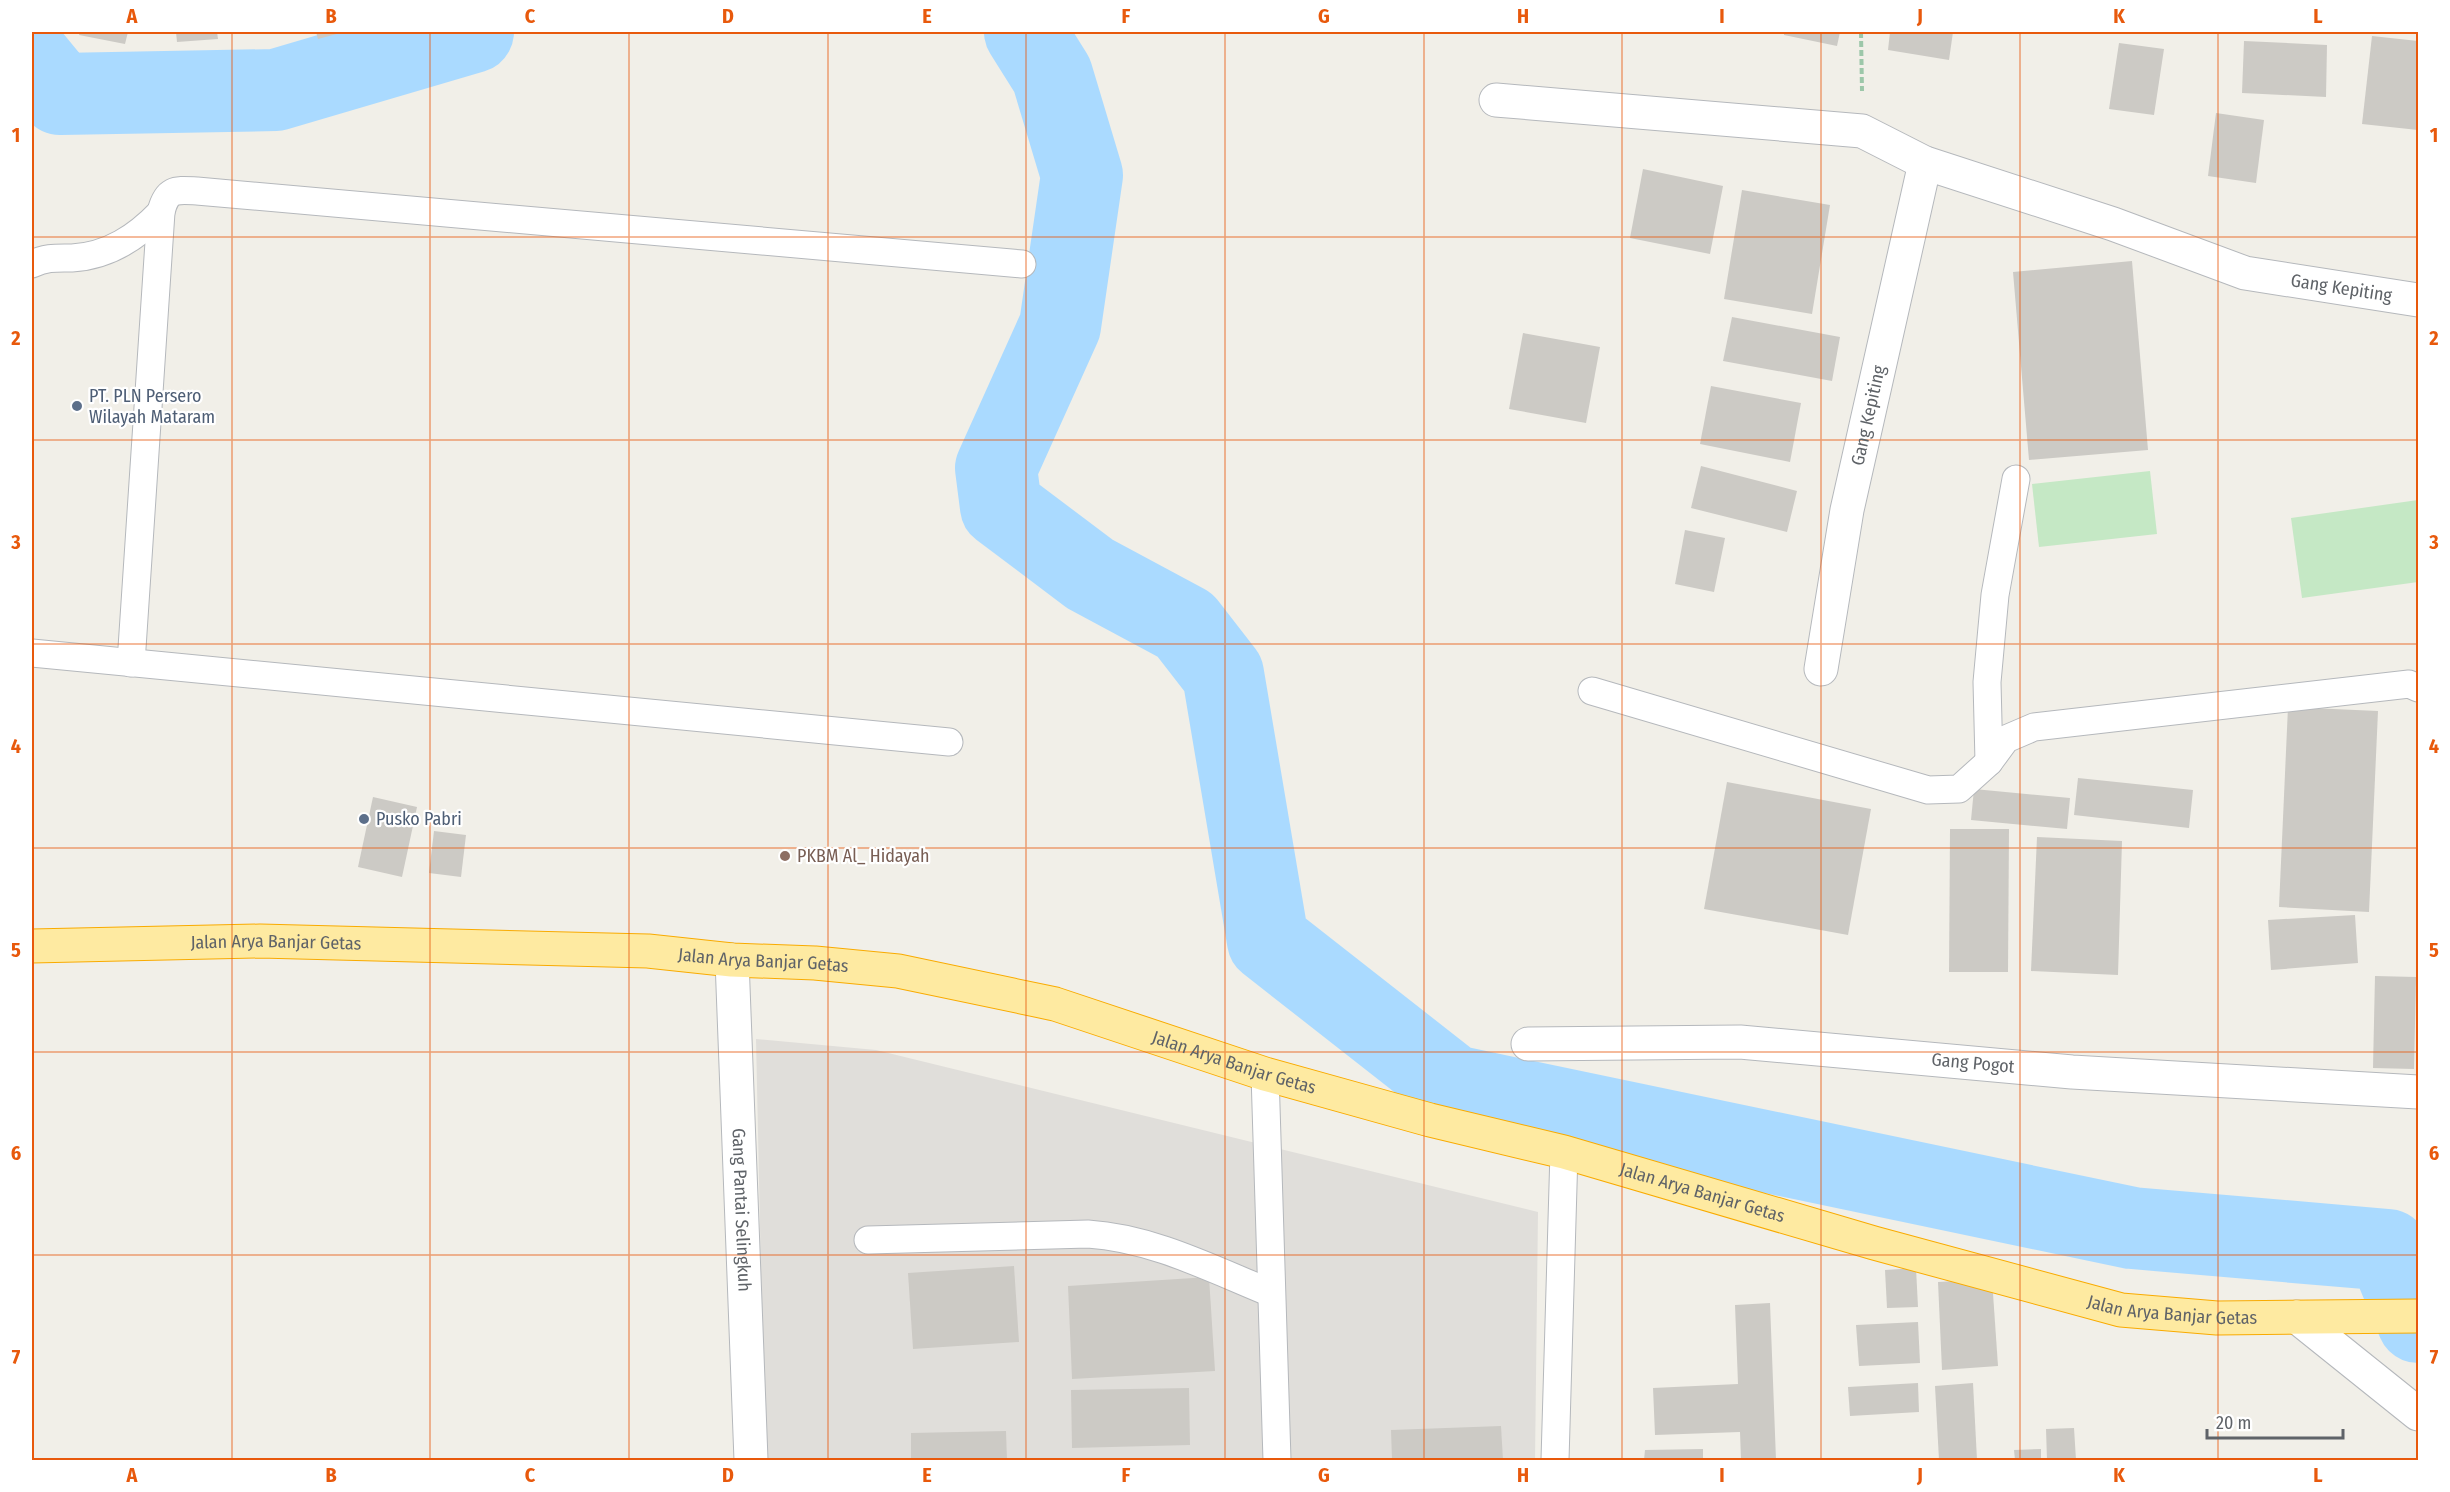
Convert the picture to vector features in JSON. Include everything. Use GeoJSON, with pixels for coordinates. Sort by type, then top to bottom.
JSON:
{"type":"FeatureCollection","features":[{"type":"Feature","properties":{"kind":"highway","name":"Jalan Arya Banjar Getas"},"geometry":{"type":"LineString","coordinates":[[32,946],[260,941],[648,951],[732,960],[815,963],[898,970],[1055,1004],[1265,1074],[1430,1120],[1564,1152],[1874,1243],[2121,1310],[2217,1318],[2418,1316]]}},
{"type":"Feature","properties":{"kind":"street","name":"Gang Kepiting"},"geometry":{"type":"LineString","coordinates":[[1496,100],[1862,131],[1925,163],[2113,224],[2244,273],[2418,300]]}},
{"type":"Feature","properties":{"kind":"street","name":"Gang Kepiting"},"geometry":{"type":"LineString","coordinates":[[1821,669],[1847,510],[1925,163]]}},
{"type":"Feature","properties":{"kind":"street","name":"Gang Pantai Selingkuh"},"geometry":{"type":"LineString","coordinates":[[732,960],[750,1461]]}},
{"type":"Feature","properties":{"kind":"street","name":"Gang Pogot"},"geometry":{"type":"LineString","coordinates":[[1528,1044],[1740,1042],[2072,1072],[2418,1092]]}},
{"type":"Feature","properties":{"kind":"street"},"geometry":{"type":"LineString","coordinates":[[2297,1317],[2418,1414]]}},
{"type":"Feature","properties":{"kind":"lane"},"geometry":{"type":"LineString","coordinates":[[131,663],[161,212],[164,199],[178,190],[1022,264]]}},
{"type":"Feature","properties":{"kind":"lane"},"geometry":{"type":"LineString","coordinates":[[32,264],[50,257],[71,258],[105,252],[136,236],[161,212]]}},
{"type":"Feature","properties":{"kind":"lane"},"geometry":{"type":"LineString","coordinates":[[1989,762],[1988,682],[1995,595],[2016,479]]}},
{"type":"Feature","properties":{"kind":"lane"},"geometry":{"type":"LineString","coordinates":[[32,653],[950,742]]}},
{"type":"Feature","properties":{"kind":"lane"},"geometry":{"type":"LineString","coordinates":[[1592,691],[1928,790],[1959,789],[1989,762],[2006,740],[2034,727],[2409,684],[2418,688]]}},
{"type":"Feature","properties":{"kind":"lane"},"geometry":{"type":"LineString","coordinates":[[1265,1074],[1277,1461]]}},
{"type":"Feature","properties":{"kind":"lane"},"geometry":{"type":"LineString","coordinates":[[1555,1461],[1564,1152]]}},
{"type":"Feature","properties":{"kind":"lane"},"geometry":{"type":"LineString","coordinates":[[868,1240],[1088,1234],[1115,1236],[1174,1254],[1271,1293]]}},
{"type":"Feature","properties":{"kind":"path"},"geometry":{"type":"LineString","coordinates":[[1861,32],[1862,131]]}},
{"type":"Feature","properties":{"kind":"shaded area"},"geometry":{"type":"Polygon","coordinates":[[[756,1039],[876,1050],[1538,1212],[1535,1460],[765,1460],[756,1039]]]}},
{"type":"Feature","properties":{"kind":"green space"},"geometry":{"type":"Polygon","coordinates":[[[2150,471],[2157,534],[2039,547],[2032,484],[2150,471]]]}},
{"type":"Feature","properties":{"kind":"green space"},"geometry":{"type":"Polygon","coordinates":[[[2418,500],[2418,582],[2302,598],[2291,518],[2418,500]]]}},
{"type":"Feature","properties":{"kind":"building"},"geometry":{"type":"Polygon","coordinates":[[[80,32],[128,32],[125,44],[79,35],[80,32]]]}},
{"type":"Feature","properties":{"kind":"building"},"geometry":{"type":"Polygon","coordinates":[[[176,32],[217,32],[218,39],[177,42],[176,32]]]}},
{"type":"Feature","properties":{"kind":"building"},"geometry":{"type":"Polygon","coordinates":[[[316,32],[344,32],[318,39],[316,32]]]}},
{"type":"Feature","properties":{"kind":"building"},"geometry":{"type":"Polygon","coordinates":[[[1784,32],[1840,32],[1837,46],[1784,35],[1784,32]]]}},
{"type":"Feature","properties":{"kind":"building"},"geometry":{"type":"Polygon","coordinates":[[[1890,32],[1953,32],[1949,60],[1888,50],[1890,32]]]}},
{"type":"Feature","properties":{"kind":"building"},"geometry":{"type":"Polygon","coordinates":[[[2372,36],[2418,41],[2418,130],[2362,124],[2372,36]]]}},
{"type":"Feature","properties":{"kind":"building"},"geometry":{"type":"Polygon","coordinates":[[[2244,41],[2327,45],[2326,97],[2242,93],[2244,41]]]}},
{"type":"Feature","properties":{"kind":"building"},"geometry":{"type":"Polygon","coordinates":[[[2119,43],[2164,49],[2154,115],[2109,109],[2119,43]]]}},
{"type":"Feature","properties":{"kind":"building"},"geometry":{"type":"Polygon","coordinates":[[[2216,113],[2264,120],[2256,183],[2208,176],[2216,113]]]}},
{"type":"Feature","properties":{"kind":"building"},"geometry":{"type":"Polygon","coordinates":[[[1643,169],[1723,186],[1710,254],[1630,238],[1643,169]]]}},
{"type":"Feature","properties":{"kind":"building"},"geometry":{"type":"Polygon","coordinates":[[[1742,190],[1830,205],[1812,314],[1724,299],[1742,190]]]}},
{"type":"Feature","properties":{"kind":"building"},"geometry":{"type":"Polygon","coordinates":[[[2132,261],[2148,450],[2029,460],[2013,272],[2132,261]]]}},
{"type":"Feature","properties":{"kind":"building"},"geometry":{"type":"Polygon","coordinates":[[[1732,317],[1840,337],[1832,381],[1723,361],[1732,317]]]}},
{"type":"Feature","properties":{"kind":"building"},"geometry":{"type":"Polygon","coordinates":[[[1523,333],[1600,347],[1586,423],[1509,409],[1523,333]]]}},
{"type":"Feature","properties":{"kind":"building"},"geometry":{"type":"Polygon","coordinates":[[[1711,386],[1801,403],[1790,462],[1700,444],[1711,386]]]}},
{"type":"Feature","properties":{"kind":"building"},"geometry":{"type":"Polygon","coordinates":[[[1701,466],[1797,491],[1787,532],[1691,508],[1701,466]]]}},
{"type":"Feature","properties":{"kind":"building"},"geometry":{"type":"Polygon","coordinates":[[[1685,530],[1725,538],[1714,592],[1675,584],[1685,530]]]}},
{"type":"Feature","properties":{"kind":"building"},"geometry":{"type":"Polygon","coordinates":[[[2288,707],[2378,711],[2369,912],[2279,907],[2288,707]]]}},
{"type":"Feature","properties":{"kind":"building"},"geometry":{"type":"Polygon","coordinates":[[[2078,778],[2193,790],[2189,828],[2074,815],[2078,778]]]}},
{"type":"Feature","properties":{"kind":"building"},"geometry":{"type":"Polygon","coordinates":[[[1727,782],[1871,809],[1848,935],[1704,909],[1727,782]]]}},
{"type":"Feature","properties":{"kind":"building"},"geometry":{"type":"Polygon","coordinates":[[[1974,789],[2070,798],[2067,829],[1971,820],[1974,789]]]}},
{"type":"Feature","properties":{"kind":"building"},"geometry":{"type":"Polygon","coordinates":[[[373,797],[417,807],[402,877],[358,867],[373,797]]]}},
{"type":"Feature","properties":{"kind":"building"},"geometry":{"type":"Polygon","coordinates":[[[1950,829],[2009,829],[2008,972],[1949,972],[1950,829]]]}},
{"type":"Feature","properties":{"kind":"building"},"geometry":{"type":"Polygon","coordinates":[[[434,831],[466,835],[461,877],[429,873],[434,831]]]}},
{"type":"Feature","properties":{"kind":"building"},"geometry":{"type":"Polygon","coordinates":[[[2037,837],[2122,841],[2118,975],[2031,971],[2037,837]]]}},
{"type":"Feature","properties":{"kind":"building"},"geometry":{"type":"Polygon","coordinates":[[[2355,915],[2358,963],[2271,970],[2268,920],[2355,915]]]}},
{"type":"Feature","properties":{"kind":"building"},"geometry":{"type":"Polygon","coordinates":[[[2375,976],[2416,977],[2414,1069],[2373,1068],[2375,976]]]}},
{"type":"Feature","properties":{"kind":"building"},"geometry":{"type":"Polygon","coordinates":[[[1014,1266],[1019,1342],[913,1349],[908,1273],[1014,1266]]]}},
{"type":"Feature","properties":{"kind":"building"},"geometry":{"type":"Polygon","coordinates":[[[1916,1268],[1918,1307],[1887,1308],[1885,1270],[1916,1268]]]}},
{"type":"Feature","properties":{"kind":"building"},"geometry":{"type":"Polygon","coordinates":[[[1209,1277],[1215,1371],[1072,1379],[1068,1286],[1209,1277]]]}},
{"type":"Feature","properties":{"kind":"building"},"geometry":{"type":"Polygon","coordinates":[[[1992,1279],[1998,1366],[1942,1370],[1938,1282],[1992,1279]]]}},
{"type":"Feature","properties":{"kind":"building"},"geometry":{"type":"Polygon","coordinates":[[[1770,1303],[1776,1460],[1741,1460],[1740,1432],[1655,1435],[1653,1388],[1738,1384],[1735,1305],[1770,1303]]]}},
{"type":"Feature","properties":{"kind":"building"},"geometry":{"type":"Polygon","coordinates":[[[1918,1322],[1920,1363],[1859,1366],[1856,1325],[1918,1322]]]}},
{"type":"Feature","properties":{"kind":"building"},"geometry":{"type":"Polygon","coordinates":[[[1918,1383],[1919,1412],[1850,1416],[1848,1387],[1918,1383]]]}},
{"type":"Feature","properties":{"kind":"building"},"geometry":{"type":"Polygon","coordinates":[[[1973,1383],[1977,1460],[1939,1460],[1935,1386],[1973,1383]]]}},
{"type":"Feature","properties":{"kind":"building"},"geometry":{"type":"Polygon","coordinates":[[[1189,1388],[1190,1445],[1072,1448],[1071,1390],[1189,1388]]]}},
{"type":"Feature","properties":{"kind":"building"},"geometry":{"type":"Polygon","coordinates":[[[1501,1426],[1503,1460],[1392,1460],[1391,1430],[1501,1426]]]}},
{"type":"Feature","properties":{"kind":"building"},"geometry":{"type":"Polygon","coordinates":[[[2074,1428],[2076,1460],[2047,1460],[2046,1429],[2074,1428]]]}},
{"type":"Feature","properties":{"kind":"building"},"geometry":{"type":"Polygon","coordinates":[[[1006,1431],[1007,1460],[911,1460],[911,1433],[1006,1431]]]}},
{"type":"Feature","properties":{"kind":"building"},"geometry":{"type":"Polygon","coordinates":[[[1703,1449],[1703,1460],[1644,1460],[1645,1450],[1703,1449]]]}},
{"type":"Feature","properties":{"kind":"building"},"geometry":{"type":"Polygon","coordinates":[[[2041,1449],[2041,1460],[2015,1460],[2014,1450],[2041,1449]]]}},
{"type":"Feature","properties":{"kind":"waterway"},"geometry":{"type":"LineString","coordinates":[[32,60],[60,94],[276,90],[473,32]]}},
{"type":"Feature","properties":{"kind":"waterway"},"geometry":{"type":"LineString","coordinates":[[1025,32],[1052,75],[1082,175],[1060,326],[996,468],[1001,507],[1090,574],[1185,625],[1223,674],[1268,941],[1453,1086],[2132,1228],[2388,1250],[2418,1322]]}},
{"type":"Feature","properties":{"kind":"place","name":"PT. PLN Persero Wilayah Mataram"},"geometry":{"type":"Point","coordinates":[77,406]}},
{"type":"Feature","properties":{"kind":"place","name":"Pusko Pabri"},"geometry":{"type":"Point","coordinates":[364,819]}},
{"type":"Feature","properties":{"kind":"place","name":"PKBM Al_ Hidayah"},"geometry":{"type":"Point","coordinates":[785,856]}}]}
